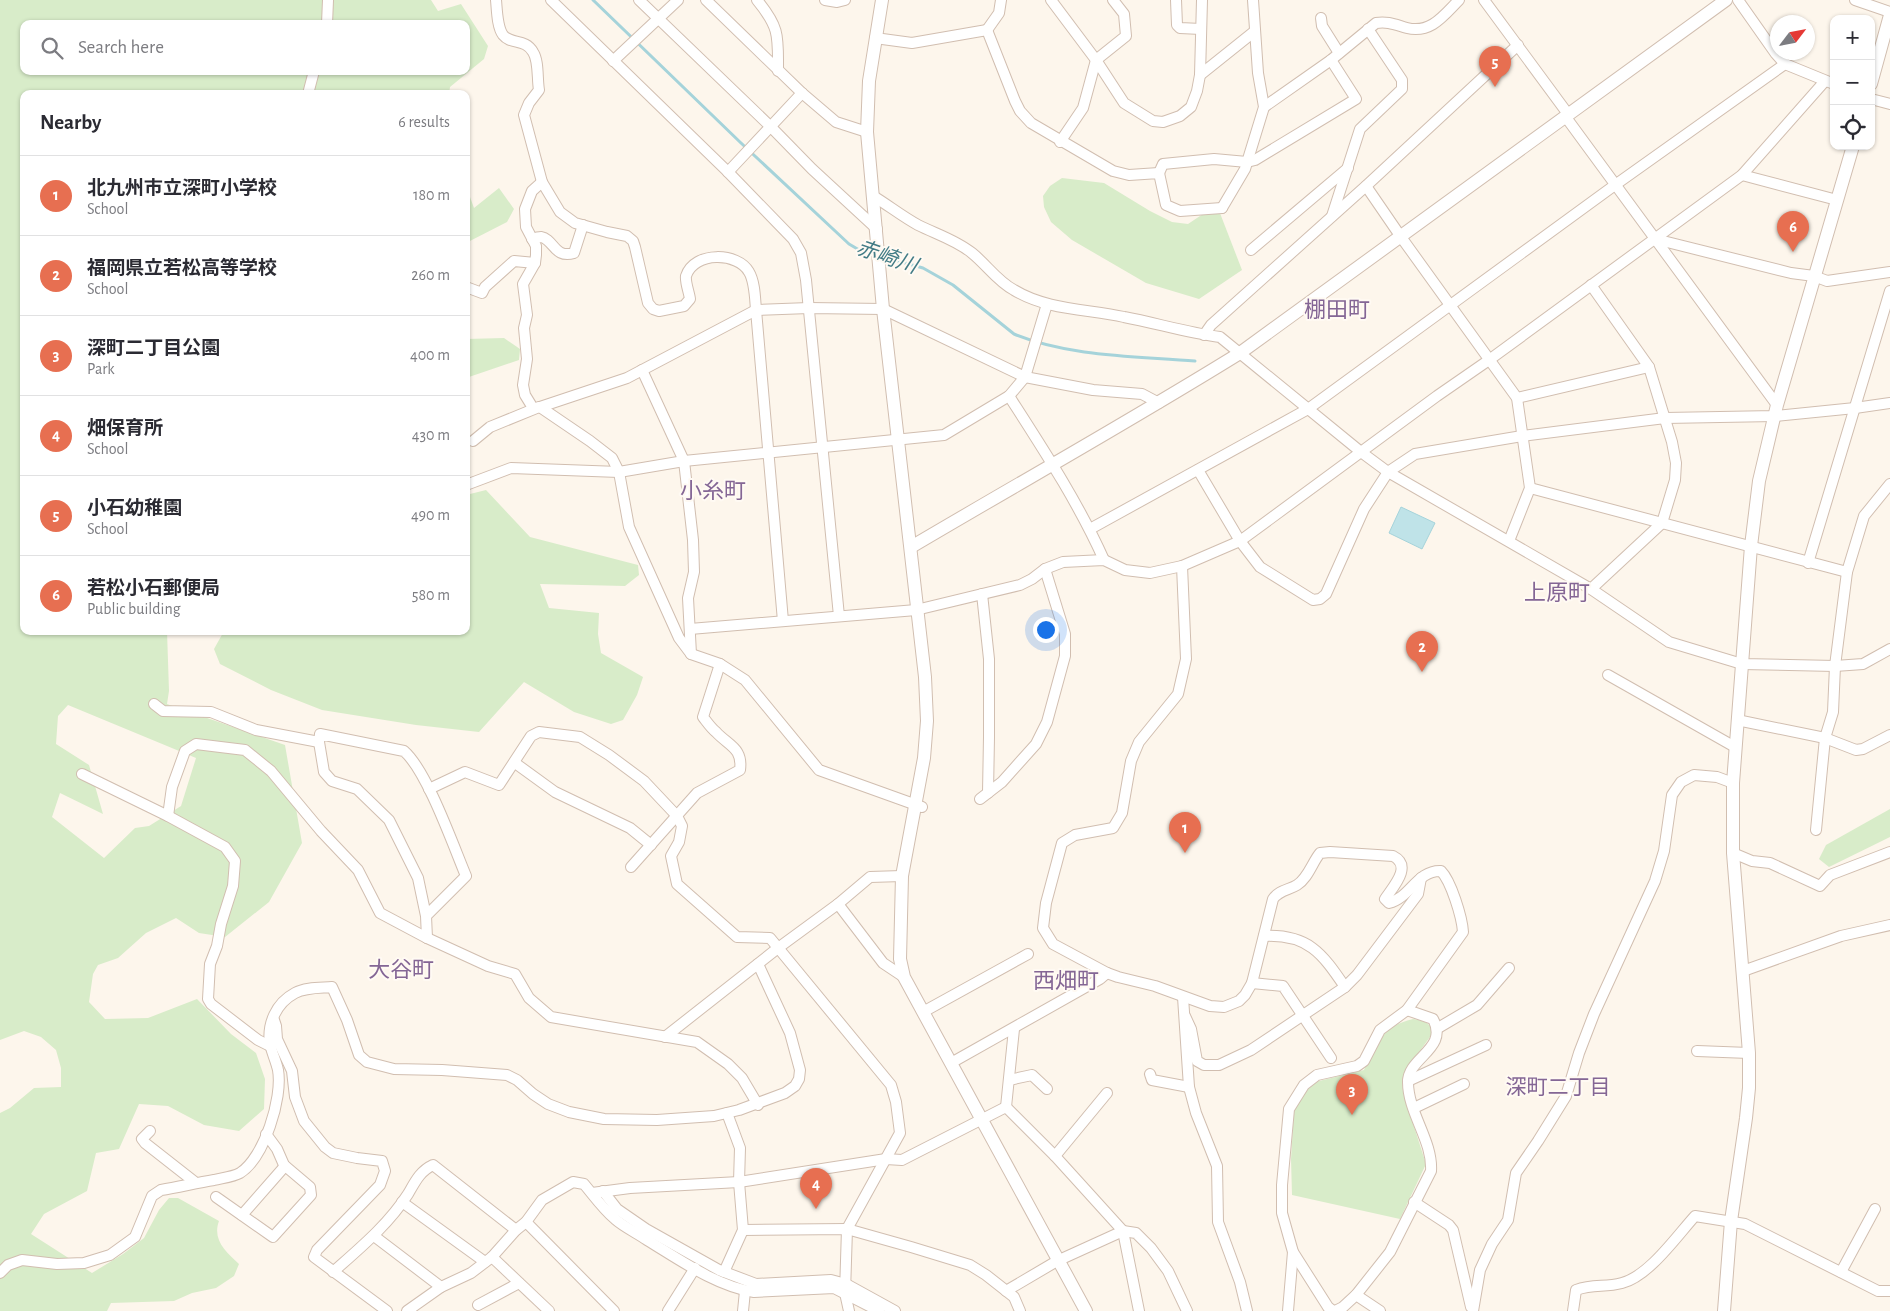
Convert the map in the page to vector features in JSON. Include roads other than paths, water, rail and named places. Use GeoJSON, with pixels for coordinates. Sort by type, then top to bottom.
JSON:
{"type":"FeatureCollection","features":[{"type":"Feature","properties":{"kind":"street"},"geometry":{"type":"LineString","coordinates":[[327,20],[328,0]]}},
{"type":"Feature","properties":{"kind":"street"},"geometry":{"type":"LineString","coordinates":[[496,0],[502,34],[508,38],[527,43],[537,60],[536,75],[539,90],[529,103],[524,116],[542,182],[560,212],[575,223],[627,236],[632,241],[648,303],[653,309],[659,311],[684,306],[690,299],[686,277],[689,270],[698,262],[706,259],[718,257],[730,259],[743,265],[752,277],[783,621]]}},
{"type":"Feature","properties":{"kind":"street"},"geometry":{"type":"LineString","coordinates":[[550,0],[728,172],[793,239],[802,253],[839,616]]}},
{"type":"Feature","properties":{"kind":"street"},"geometry":{"type":"LineString","coordinates":[[639,0],[877,229]]}},
{"type":"Feature","properties":{"kind":"street"},"geometry":{"type":"LineString","coordinates":[[614,61],[678,0]]}},
{"type":"Feature","properties":{"kind":"street"},"geometry":{"type":"LineString","coordinates":[[706,0],[802,93],[836,122],[867,132]]}},
{"type":"Feature","properties":{"kind":"street"},"geometry":{"type":"LineString","coordinates":[[757,0],[771,17],[778,37],[778,70]]}},
{"type":"Feature","properties":{"kind":"street"},"geometry":{"type":"LineString","coordinates":[[825,0],[837,2],[845,0]]}},
{"type":"Feature","properties":{"kind":"street"},"geometry":{"type":"LineString","coordinates":[[882,0],[869,81],[867,132],[883,309],[925,677],[926,721],[918,806],[902,876],[900,959],[904,977],[1086,1311]]}},
{"type":"Feature","properties":{"kind":"street"},"geometry":{"type":"LineString","coordinates":[[875,38],[912,43],[987,30],[999,14],[1001,0]]}},
{"type":"Feature","properties":{"kind":"street"},"geometry":{"type":"LineString","coordinates":[[1051,0],[1096,60],[1124,103],[1153,121],[1163,122],[1180,116],[1191,108],[1197,91],[1200,75],[1202,0]]}},
{"type":"Feature","properties":{"kind":"street"},"geometry":{"type":"LineString","coordinates":[[1060,142],[1083,108],[1096,60],[1126,36],[1124,14],[1114,0]]}},
{"type":"Feature","properties":{"kind":"street"},"geometry":{"type":"LineString","coordinates":[[1176,0],[1177,25],[1180,28],[1201,29]]}},
{"type":"Feature","properties":{"kind":"street"},"geometry":{"type":"LineString","coordinates":[[1253,0],[1258,73],[1264,107],[1247,162],[1245,169],[1224,209],[1180,211],[1166,205],[1159,172],[1163,164],[1214,159],[1247,162],[1255,160],[1356,99],[1335,57],[1322,26],[1321,18]]}},
{"type":"Feature","properties":{"kind":"street"},"geometry":{"type":"LineString","coordinates":[[1264,107],[1335,57],[1376,23],[1386,22],[1420,30],[1434,25],[1459,0]]}},
{"type":"Feature","properties":{"kind":"street"},"geometry":{"type":"LineString","coordinates":[[1484,0],[1518,45],[1776,411]]}},
{"type":"Feature","properties":{"kind":"street"},"geometry":{"type":"LineString","coordinates":[[911,547],[1159,403],[1240,353],[1726,0]]}},
{"type":"Feature","properties":{"kind":"street"},"geometry":{"type":"LineString","coordinates":[[690,630],[916,610],[1020,584],[1032,579],[1045,569],[1063,562],[1104,560],[1125,570],[1150,573],[1182,566],[1240,542],[1437,396],[1742,176],[1830,83],[1785,64],[1738,0]]}},
{"type":"Feature","properties":{"kind":"street"},"geometry":{"type":"LineString","coordinates":[[1855,0],[1890,13],[1875,69]]}},
{"type":"Feature","properties":{"kind":"street"},"geometry":{"type":"LineString","coordinates":[[1332,217],[1360,129],[1402,89],[1403,85],[1402,80],[1368,29]]}},
{"type":"Feature","properties":{"kind":"street"},"geometry":{"type":"LineString","coordinates":[[987,30],[1020,111],[1031,123],[1060,142],[1113,171],[1129,175],[1159,172]]}},
{"type":"Feature","properties":{"kind":"street"},"geometry":{"type":"LineString","coordinates":[[1200,75],[1255,31]]}},
{"type":"Feature","properties":{"kind":"street"},"geometry":{"type":"LineString","coordinates":[[1204,335],[1211,325],[1366,186],[1518,45]]}},
{"type":"Feature","properties":{"kind":"street"},"geometry":{"type":"LineString","coordinates":[[1090,529],[1308,409],[1615,185],[1785,64]]}},
{"type":"Feature","properties":{"kind":"street"},"geometry":{"type":"LineString","coordinates":[[309,90],[313,75]]}},
{"type":"Feature","properties":{"kind":"street"},"geometry":{"type":"LineString","coordinates":[[728,172],[802,93]]}},
{"type":"Feature","properties":{"kind":"street"},"geometry":{"type":"LineString","coordinates":[[1875,100],[1890,104]]}},
{"type":"Feature","properties":{"kind":"street"},"geometry":{"type":"LineString","coordinates":[[1724,1311],[1731,1222],[1746,1118],[1749,1053],[1733,853],[1733,783],[1751,546],[1759,481],[1776,411],[1852,150]]}},
{"type":"Feature","properties":{"kind":"street"},"geometry":{"type":"LineString","coordinates":[[1251,250],[1349,168]]}},
{"type":"Feature","properties":{"kind":"street"},"geometry":{"type":"LineString","coordinates":[[1742,176],[1837,200]]}},
{"type":"Feature","properties":{"kind":"street"},"geometry":{"type":"LineString","coordinates":[[542,182],[532,191],[524,209],[526,228],[536,246],[535,263],[523,284],[527,315],[524,328],[527,359],[523,385],[525,395],[537,408],[590,440],[612,458],[619,472],[629,527],[679,638],[691,654],[720,664],[746,680],[819,770],[918,806]]}},
{"type":"Feature","properties":{"kind":"street"},"geometry":{"type":"LineString","coordinates":[[1366,186],[1400,237],[1517,398],[1530,488],[1509,541]]}},
{"type":"Feature","properties":{"kind":"street"},"geometry":{"type":"LineString","coordinates":[[874,196],[917,224],[957,243],[972,253],[999,280],[1014,290],[1047,304],[1123,316],[1220,337],[1388,472],[1591,589],[1669,642],[1742,664],[1836,666],[1863,664],[1890,649]]}},
{"type":"Feature","properties":{"kind":"street"},"geometry":{"type":"LineString","coordinates":[[532,238],[541,237],[547,240],[558,252],[574,253],[583,225]]}},
{"type":"Feature","properties":{"kind":"street"},"geometry":{"type":"LineString","coordinates":[[1655,239],[1791,273],[1814,276],[1827,281],[1890,272]]}},
{"type":"Feature","properties":{"kind":"street"},"geometry":{"type":"LineString","coordinates":[[470,288],[482,292],[485,287],[514,261],[535,263]]}},
{"type":"Feature","properties":{"kind":"street"},"geometry":{"type":"LineString","coordinates":[[1591,285],[1649,366],[1672,442],[1675,471],[1675,480],[1662,523],[1591,589]]}},
{"type":"Feature","properties":{"kind":"street"},"geometry":{"type":"LineString","coordinates":[[1808,563],[1890,291]]}},
{"type":"Feature","properties":{"kind":"street"},"geometry":{"type":"LineString","coordinates":[[470,483],[511,468],[619,472],[684,461],[898,438],[944,435],[1009,396],[1025,377],[1047,304]]}},
{"type":"Feature","properties":{"kind":"street"},"geometry":{"type":"LineString","coordinates":[[473,441],[490,427],[505,420],[627,378],[756,310],[809,308],[883,309],[1025,377],[1093,390],[1142,394],[1159,403]]}},
{"type":"Feature","properties":{"kind":"street"},"geometry":{"type":"LineString","coordinates":[[1517,398],[1649,366]]}},
{"type":"Feature","properties":{"kind":"street"},"geometry":{"type":"LineString","coordinates":[[642,370],[684,461],[694,572],[688,598],[691,654]]}},
{"type":"Feature","properties":{"kind":"street"},"geometry":{"type":"LineString","coordinates":[[1009,396],[1090,529],[1104,560]]}},
{"type":"Feature","properties":{"kind":"street"},"geometry":{"type":"LineString","coordinates":[[1198,470],[1240,542],[1260,567],[1313,600],[1320,599],[1326,594],[1364,509],[1388,472],[1415,454],[1522,436],[1665,418],[1855,408],[1890,403]]}},
{"type":"Feature","properties":{"kind":"street"},"geometry":{"type":"LineString","coordinates":[[1816,830],[1825,738],[1832,712],[1847,572],[1864,516],[1890,484]]}},
{"type":"Feature","properties":{"kind":"street"},"geometry":{"type":"LineString","coordinates":[[1530,488],[1847,572]]}},
{"type":"Feature","properties":{"kind":"street"},"geometry":{"type":"LineString","coordinates":[[1182,566],[1186,659],[1178,694],[1139,742],[1131,761],[1122,813],[1113,828],[1075,836],[1062,843],[1046,903],[1043,928],[1053,944],[1107,973],[1155,986],[1210,1006],[1224,1007],[1245,995],[1252,983],[1273,899],[1276,894],[1297,885],[1305,878],[1320,853],[1330,852],[1398,858],[1402,874],[1385,899],[1389,902],[1396,901],[1427,873],[1434,870],[1442,871],[1447,877],[1462,922],[1463,932],[1407,1010],[1380,1030],[1364,1061],[1357,1066],[1317,1075],[1304,1084],[1289,1109],[1282,1185],[1282,1213],[1293,1252],[1328,1307],[1334,1311],[1343,1307],[1356,1294],[1390,1252],[1431,1171],[1432,1159],[1414,1108],[1408,1081],[1413,1070],[1437,1038],[1438,1028],[1433,1019],[1407,1010]]}},
{"type":"Feature","properties":{"kind":"street"},"geometry":{"type":"LineString","coordinates":[[982,594],[989,659],[984,796],[1002,782],[1036,744],[1047,722],[1065,656],[1064,634],[1045,569]]}},
{"type":"Feature","properties":{"kind":"street"},"geometry":{"type":"LineString","coordinates":[[632,867],[697,793],[740,770],[741,761],[737,750],[716,732],[704,717],[720,664]]}},
{"type":"Feature","properties":{"kind":"street"},"geometry":{"type":"LineString","coordinates":[[1608,675],[1735,747]]}},
{"type":"Feature","properties":{"kind":"street"},"geometry":{"type":"LineString","coordinates":[[154,704],[163,711],[211,712],[256,730],[319,742]]}},
{"type":"Feature","properties":{"kind":"street"},"geometry":{"type":"LineString","coordinates":[[1738,720],[1825,738],[1856,750],[1863,749],[1890,735]]}},
{"type":"Feature","properties":{"kind":"street"},"geometry":{"type":"LineString","coordinates":[[429,789],[465,772],[499,785],[531,736],[540,732],[580,737],[609,755],[644,781],[677,816],[682,826],[679,842],[671,856],[677,884],[737,937],[770,938],[891,1085],[900,1132],[847,1229],[846,1289],[849,1311]]}},
{"type":"Feature","properties":{"kind":"street"},"geometry":{"type":"LineString","coordinates":[[426,916],[466,876],[429,789],[410,756],[404,751],[320,734],[319,742],[324,772],[332,781],[356,789],[389,820],[418,878],[426,916],[427,938]]}},
{"type":"Feature","properties":{"kind":"street"},"geometry":{"type":"LineString","coordinates":[[168,816],[172,787],[185,751],[196,744],[245,750],[271,771],[321,831],[358,870],[380,913],[427,938],[488,966],[515,974],[529,998],[551,1017],[697,1042],[728,1064],[742,1078],[758,1105]]}},
{"type":"Feature","properties":{"kind":"street"},"geometry":{"type":"LineString","coordinates":[[514,763],[555,792],[630,828],[651,845]]}},
{"type":"Feature","properties":{"kind":"street"},"geometry":{"type":"LineString","coordinates":[[82,774],[225,846],[235,860],[233,886],[221,924],[217,946],[210,964],[208,999],[258,1040],[270,1046]]}},
{"type":"Feature","properties":{"kind":"street"},"geometry":{"type":"LineString","coordinates":[[1473,1311],[1480,1270],[1492,1244],[1508,1220],[1516,1173],[1566,1096],[1579,1053],[1594,1014],[1655,881],[1664,851],[1672,795],[1681,782],[1694,775],[1717,777],[1733,783]]}},
{"type":"Feature","properties":{"kind":"street"},"geometry":{"type":"LineString","coordinates":[[1733,853],[1752,861],[1770,863],[1820,886],[1830,876],[1890,852]]}},
{"type":"Feature","properties":{"kind":"street"},"geometry":{"type":"LineString","coordinates":[[665,1037],[778,948],[838,904],[870,877],[902,876]]}},
{"type":"Feature","properties":{"kind":"street"},"geometry":{"type":"LineString","coordinates":[[1185,1016],[1191,1029],[1197,1061],[1204,1065],[1219,1065],[1251,1050],[1304,1016],[1344,987],[1357,975],[1418,894],[1421,878]]}},
{"type":"Feature","properties":{"kind":"street"},"geometry":{"type":"LineString","coordinates":[[838,904],[883,963],[904,977]]}},
{"type":"Feature","properties":{"kind":"street"},"geometry":{"type":"LineString","coordinates":[[1743,972],[1842,936],[1890,925]]}},
{"type":"Feature","properties":{"kind":"street"},"geometry":{"type":"LineString","coordinates":[[1264,936],[1283,935],[1304,942],[1327,960],[1344,987]]}},
{"type":"Feature","properties":{"kind":"street"},"geometry":{"type":"LineString","coordinates":[[923,1012],[1028,954]]}},
{"type":"Feature","properties":{"kind":"street"},"geometry":{"type":"LineString","coordinates":[[0,1273],[8,1265],[22,1260],[57,1264],[84,1263],[110,1255],[135,1237],[152,1196],[161,1190],[238,1174],[250,1165],[258,1155],[266,1134],[274,1112],[279,1086],[278,1070],[270,1046],[269,1026],[278,1008],[295,993],[310,989],[332,987],[359,1055],[367,1062],[394,1070],[442,1070],[506,1075],[517,1080],[548,1104],[569,1112],[604,1119],[657,1120],[714,1116],[727,1113],[758,1105],[785,1093],[795,1086],[799,1079],[800,1070],[790,1033],[758,964]]}},
{"type":"Feature","properties":{"kind":"street"},"geometry":{"type":"LineString","coordinates":[[1438,1028],[1477,1005],[1509,968]]}},
{"type":"Feature","properties":{"kind":"street"},"geometry":{"type":"LineString","coordinates":[[951,1063],[1014,1029],[1100,979],[1107,973]]}},
{"type":"Feature","properties":{"kind":"street"},"geometry":{"type":"LineString","coordinates":[[1252,983],[1283,986],[1331,1058]]}},
{"type":"Feature","properties":{"kind":"street"},"geometry":{"type":"LineString","coordinates":[[1183,997],[1189,1087],[1196,1113],[1217,1166],[1218,1222],[1240,1282],[1247,1311]]}},
{"type":"Feature","properties":{"kind":"street"},"geometry":{"type":"LineString","coordinates":[[272,1018],[276,1026],[277,1039],[292,1071],[295,1097],[304,1121],[325,1147],[333,1152],[357,1158],[382,1161],[385,1171],[380,1185],[317,1250],[314,1258],[387,1311]]}},
{"type":"Feature","properties":{"kind":"street"},"geometry":{"type":"LineString","coordinates":[[1006,1107],[1014,1029]]}},
{"type":"Feature","properties":{"kind":"street"},"geometry":{"type":"LineString","coordinates":[[1408,1081],[1486,1045]]}},
{"type":"Feature","properties":{"kind":"street"},"geometry":{"type":"LineString","coordinates":[[1696,1051],[1749,1053]]}},
{"type":"Feature","properties":{"kind":"street"},"geometry":{"type":"LineString","coordinates":[[1150,1074],[1152,1080],[1189,1087]]}},
{"type":"Feature","properties":{"kind":"street"},"geometry":{"type":"LineString","coordinates":[[1009,1080],[1032,1075],[1047,1089]]}},
{"type":"Feature","properties":{"kind":"street"},"geometry":{"type":"LineString","coordinates":[[1414,1108],[1464,1084]]}},
{"type":"Feature","properties":{"kind":"street"},"geometry":{"type":"LineString","coordinates":[[1055,1156],[1107,1093]]}},
{"type":"Feature","properties":{"kind":"street"},"geometry":{"type":"LineString","coordinates":[[592,1193],[739,1182],[886,1159],[902,1160],[934,1145],[981,1118],[1006,1107]]}},
{"type":"Feature","properties":{"kind":"street"},"geometry":{"type":"LineString","coordinates":[[1006,1107],[1055,1156],[1123,1231],[1139,1311]]}},
{"type":"Feature","properties":{"kind":"street"},"geometry":{"type":"LineString","coordinates":[[724,1272],[743,1230],[739,1182],[740,1148],[727,1113]]}},
{"type":"Feature","properties":{"kind":"street"},"geometry":{"type":"LineString","coordinates":[[150,1131],[142,1140],[196,1183]]}},
{"type":"Feature","properties":{"kind":"street"},"geometry":{"type":"LineString","coordinates":[[216,1196],[273,1237],[311,1195],[310,1187],[285,1166],[277,1149],[266,1134]]}},
{"type":"Feature","properties":{"kind":"street"},"geometry":{"type":"LineString","coordinates":[[333,1272],[374,1236],[402,1202],[424,1169],[433,1165],[516,1230]]}},
{"type":"Feature","properties":{"kind":"street"},"geometry":{"type":"LineString","coordinates":[[242,1215],[285,1166]]}},
{"type":"Feature","properties":{"kind":"street"},"geometry":{"type":"LineString","coordinates":[[407,1311],[442,1287],[471,1273],[488,1260],[526,1222],[542,1200],[573,1182],[584,1184],[616,1220],[713,1278],[754,1292],[846,1289],[895,1311]]}},
{"type":"Feature","properties":{"kind":"street"},"geometry":{"type":"LineString","coordinates":[[603,1191],[617,1208],[646,1229],[719,1270],[756,1284],[831,1280],[879,1311]]}},
{"type":"Feature","properties":{"kind":"street"},"geometry":{"type":"LineString","coordinates":[[402,1202],[519,1283],[544,1310]]}},
{"type":"Feature","properties":{"kind":"street"},"geometry":{"type":"LineString","coordinates":[[1414,1202],[1449,1225],[1453,1230],[1473,1311]]}},
{"type":"Feature","properties":{"kind":"street"},"geometry":{"type":"LineString","coordinates":[[1841,1272],[1874,1209]]}},
{"type":"Feature","properties":{"kind":"street"},"geometry":{"type":"LineString","coordinates":[[1573,1311],[1576,1290],[1588,1285],[1610,1286],[1624,1283],[1639,1276],[1695,1216],[1745,1224],[1878,1290],[1890,1291]]}},
{"type":"Feature","properties":{"kind":"street"},"geometry":{"type":"LineString","coordinates":[[526,1222],[614,1311]]}},
{"type":"Feature","properties":{"kind":"street"},"geometry":{"type":"LineString","coordinates":[[743,1230],[847,1229],[970,1265],[1014,1296],[1020,1311]]}},
{"type":"Feature","properties":{"kind":"street"},"geometry":{"type":"LineString","coordinates":[[1006,1291],[1058,1261],[1123,1231],[1136,1233],[1152,1248],[1168,1271],[1187,1311]]}},
{"type":"Feature","properties":{"kind":"street"},"geometry":{"type":"LineString","coordinates":[[374,1236],[442,1287]]}},
{"type":"Feature","properties":{"kind":"street"},"geometry":{"type":"LineString","coordinates":[[1288,1311],[1293,1252]]}},
{"type":"Feature","properties":{"kind":"street"},"geometry":{"type":"LineString","coordinates":[[668,1311],[695,1268]]}},
{"type":"Feature","properties":{"kind":"street"},"geometry":{"type":"LineString","coordinates":[[478,1305],[519,1283]]}},
{"type":"Feature","properties":{"kind":"street"},"geometry":{"type":"LineString","coordinates":[[743,1311],[745,1290]]}},
{"type":"Feature","properties":{"kind":"street"},"geometry":{"type":"LineString","coordinates":[[1356,1294],[1380,1311]]}},
{"type":"Feature","properties":{"kind":"water"},"geometry":{"type":"Polygon","coordinates":[[[1401,507],[1435,523],[1422,549],[1389,533],[1401,507]]]}},
{"type":"Feature","properties":{"kind":"waterway","name":"赤崎川"},"geometry":{"type":"LineString","coordinates":[[593,0],[849,244],[866,254],[874,255]]}},
{"type":"Feature","properties":{"kind":"waterway","name":"赤崎川"},"geometry":{"type":"LineString","coordinates":[[880,256],[923,268],[953,285],[1014,334],[1035,342],[1103,354],[1195,361]]}},
{"type":"Feature","properties":{"kind":"place","name":"小石幼稚園"},"geometry":{"type":"Point","coordinates":[1495,87]}},
{"type":"Feature","properties":{"kind":"place","name":"若松小石郵便局"},"geometry":{"type":"Point","coordinates":[1793,252]}},
{"type":"Feature","properties":{"kind":"place","name":"福岡県立若松高等学校"},"geometry":{"type":"Point","coordinates":[1422,672]}},
{"type":"Feature","properties":{"kind":"place","name":"北九州市立深町小学校"},"geometry":{"type":"Point","coordinates":[1185,853]}},
{"type":"Feature","properties":{"kind":"place","name":"深町二丁目公園"},"geometry":{"type":"Point","coordinates":[1352,1115]}},
{"type":"Feature","properties":{"kind":"place","name":"畑保育所"},"geometry":{"type":"Point","coordinates":[816,1209]}},
{"type":"Feature","properties":{"kind":"district","name":"棚田町"},"geometry":{"type":"Point","coordinates":[1337,310]}},
{"type":"Feature","properties":{"kind":"district","name":"小糸町"},"geometry":{"type":"Point","coordinates":[713,491]}},
{"type":"Feature","properties":{"kind":"district","name":"上原町"},"geometry":{"type":"Point","coordinates":[1557,593]}},
{"type":"Feature","properties":{"kind":"district","name":"大谷町"},"geometry":{"type":"Point","coordinates":[401,970]}},
{"type":"Feature","properties":{"kind":"district","name":"西畑町"},"geometry":{"type":"Point","coordinates":[1066,981]}},
{"type":"Feature","properties":{"kind":"district","name":"深町二丁目"},"geometry":{"type":"Point","coordinates":[1558,1087]}}]}
